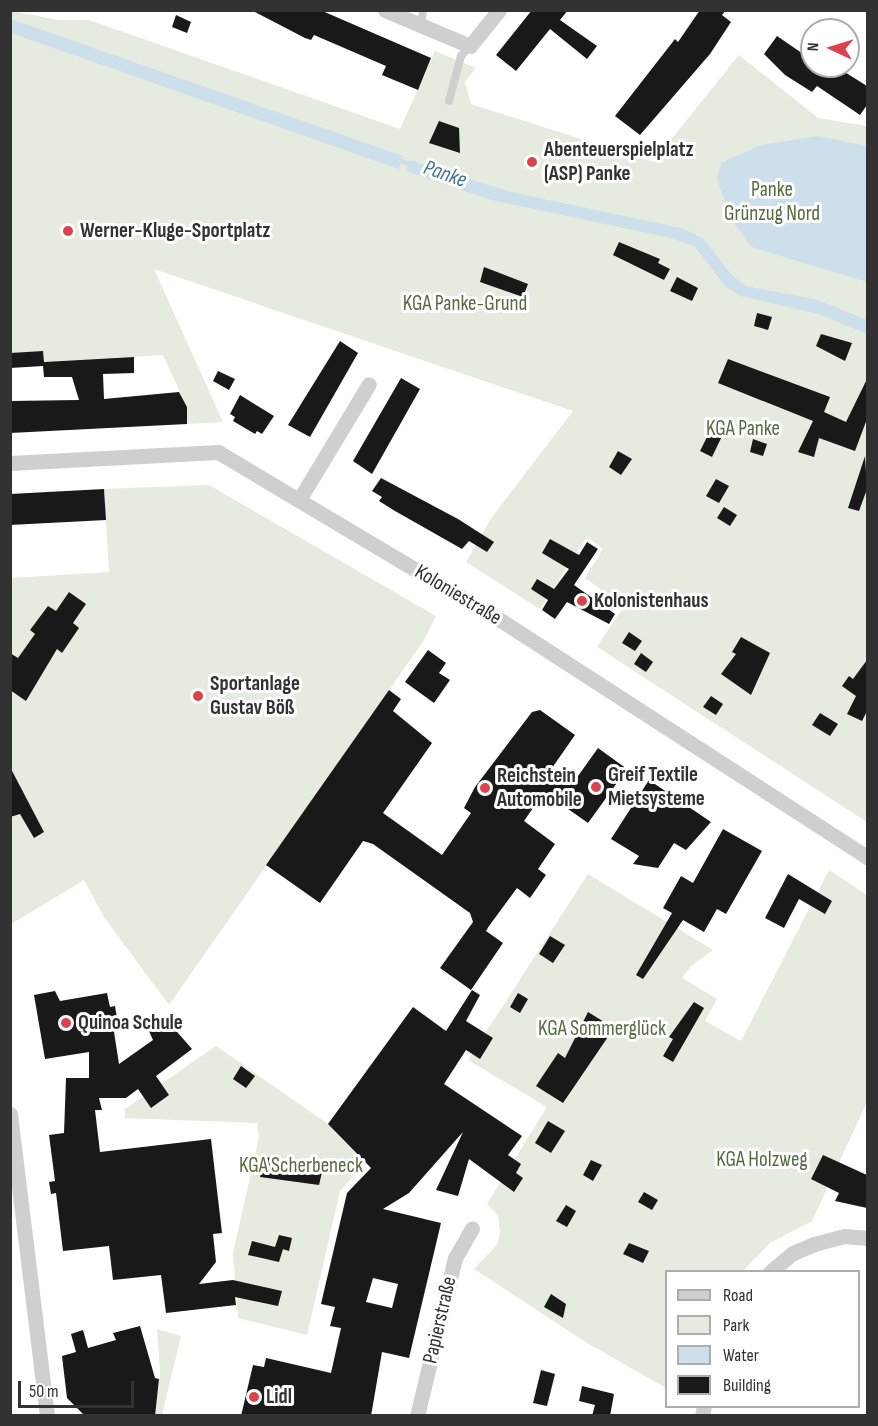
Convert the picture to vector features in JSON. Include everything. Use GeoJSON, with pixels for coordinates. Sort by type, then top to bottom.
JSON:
{"type":"FeatureCollection","features":[{"type":"Feature","properties":{"kind":"street"},"geometry":{"type":"LineString","coordinates":[[385,10],[422,18],[470,46],[499,10]]}},
{"type":"Feature","properties":{"kind":"street"},"geometry":{"type":"LineString","coordinates":[[299,500],[369,384]]}},
{"type":"Feature","properties":{"kind":"street","name":"Koloniestraße"},"geometry":{"type":"LineString","coordinates":[[10,463],[218,452],[502,621],[867,858]]}},
{"type":"Feature","properties":{"kind":"street"},"geometry":{"type":"LineString","coordinates":[[10,1114],[47,1416]]}},
{"type":"Feature","properties":{"kind":"street","name":"Papierstraße"},"geometry":{"type":"LineString","coordinates":[[417,1416],[455,1258],[472,1229]]}},
{"type":"Feature","properties":{"kind":"street"},"geometry":{"type":"LineString","coordinates":[[772,1270],[793,1253],[814,1244],[844,1236],[867,1238]]}},
{"type":"Feature","properties":{"kind":"lane"},"geometry":{"type":"LineString","coordinates":[[449,101],[461,56],[470,46]]}},
{"type":"Feature","properties":{"kind":"green space"},"geometry":{"type":"Polygon","coordinates":[[[11,11],[59,20],[89,20],[400,129],[435,51],[476,68],[465,82],[471,104],[653,162],[739,55],[818,118],[867,126],[867,822],[597,647],[624,606],[585,578],[603,549],[587,537],[540,609],[466,562],[492,517],[573,411],[154,269],[223,422],[187,424],[187,407],[163,355],[43,362],[43,351],[11,353],[11,11]]]}},
{"type":"Feature","properties":{"kind":"green space","name":"Sportanlage Gustav Böß"},"geometry":{"type":"Polygon","coordinates":[[[209,485],[436,616],[424,640],[169,1005],[104,917],[84,880],[11,924],[11,578],[109,572],[104,489],[209,485]]]}},
{"type":"Feature","properties":{"kind":"green space"},"geometry":{"type":"Polygon","coordinates":[[[829,870],[867,895],[867,1102],[812,1221],[770,1243],[744,1270],[665,1270],[665,1387],[587,1343],[474,1269],[497,1245],[500,1233],[498,1216],[487,1204],[547,1107],[468,1060],[588,874],[713,950],[691,966],[682,978],[717,999],[705,1021],[741,1041],[829,870]]]}},
{"type":"Feature","properties":{"kind":"green space","name":"KGA Scherbeneck"},"geometry":{"type":"Polygon","coordinates":[[[216,1046],[328,1124],[365,1164],[340,1191],[307,1335],[238,1318],[233,1253],[259,1137],[257,1123],[125,1118],[125,1109],[216,1046]]]}},
{"type":"Feature","properties":{"kind":"green space"},"geometry":{"type":"Polygon","coordinates":[[[157,1329],[181,1336],[162,1415],[155,1416],[160,1372],[157,1329]]]}},
{"type":"Feature","properties":{"kind":"water"},"geometry":{"type":"Polygon","coordinates":[[[11,19],[403,156],[399,169],[11,33],[11,19]]]}},
{"type":"Feature","properties":{"kind":"water"},"geometry":{"type":"Polygon","coordinates":[[[818,136],[867,146],[867,282],[751,247],[730,217],[717,179],[721,163],[761,145],[818,136]]]}},
{"type":"Feature","properties":{"kind":"water"},"geometry":{"type":"Polygon","coordinates":[[[410,160],[511,192],[681,228],[703,238],[731,274],[746,286],[818,300],[867,320],[867,334],[818,314],[741,296],[726,287],[695,247],[671,238],[491,200],[406,171],[410,160]]]}},
{"type":"Feature","properties":{"kind":"building"},"geometry":{"type":"Polygon","coordinates":[[[251,10],[320,10],[431,58],[418,90],[382,75],[386,66],[314,35],[311,40],[305,38],[251,10]]]}},
{"type":"Feature","properties":{"kind":"building"},"geometry":{"type":"Polygon","coordinates":[[[532,10],[568,10],[560,20],[597,46],[587,59],[550,29],[516,71],[496,55],[532,10]]]}},
{"type":"Feature","properties":{"kind":"building"},"geometry":{"type":"Polygon","coordinates":[[[700,10],[726,10],[722,15],[731,22],[710,54],[640,135],[615,116],[675,39],[678,42],[700,10]]]}},
{"type":"Feature","properties":{"kind":"building"},"geometry":{"type":"Polygon","coordinates":[[[176,15],[191,22],[187,33],[172,27],[176,15]]]}},
{"type":"Feature","properties":{"kind":"building"},"geometry":{"type":"Polygon","coordinates":[[[777,36],[800,52],[800,78],[854,78],[867,86],[867,105],[860,115],[817,86],[812,92],[785,75],[764,54],[777,36]]]}},
{"type":"Feature","properties":{"kind":"building"},"geometry":{"type":"Polygon","coordinates":[[[439,121],[459,128],[460,153],[429,143],[439,121]]]}},
{"type":"Feature","properties":{"kind":"building"},"geometry":{"type":"Polygon","coordinates":[[[619,242],[660,259],[658,263],[670,269],[664,280],[613,255],[619,242]]]}},
{"type":"Feature","properties":{"kind":"building"},"geometry":{"type":"Polygon","coordinates":[[[484,267],[528,284],[523,297],[480,282],[484,267]]]}},
{"type":"Feature","properties":{"kind":"building"},"geometry":{"type":"Polygon","coordinates":[[[677,277],[698,288],[692,301],[670,291],[677,277]]]}},
{"type":"Feature","properties":{"kind":"building"},"geometry":{"type":"Polygon","coordinates":[[[757,313],[772,317],[768,330],[754,326],[757,313]]]}},
{"type":"Feature","properties":{"kind":"building"},"geometry":{"type":"Polygon","coordinates":[[[821,334],[852,343],[845,361],[816,346],[821,334]]]}},
{"type":"Feature","properties":{"kind":"building"},"geometry":{"type":"Polygon","coordinates":[[[340,341],[358,353],[310,437],[288,425],[340,341]]]}},
{"type":"Feature","properties":{"kind":"building"},"geometry":{"type":"Polygon","coordinates":[[[43,351],[44,362],[134,357],[134,373],[103,374],[104,399],[179,392],[187,407],[187,424],[10,433],[10,401],[79,400],[72,377],[44,377],[43,366],[10,368],[10,353],[43,351]]]}},
{"type":"Feature","properties":{"kind":"building"},"geometry":{"type":"Polygon","coordinates":[[[728,359],[830,397],[824,412],[846,422],[867,379],[867,419],[855,451],[819,438],[814,457],[798,452],[813,421],[718,383],[728,359]]]}},
{"type":"Feature","properties":{"kind":"building"},"geometry":{"type":"Polygon","coordinates":[[[218,371],[235,379],[229,390],[213,381],[218,371]]]}},
{"type":"Feature","properties":{"kind":"building"},"geometry":{"type":"Polygon","coordinates":[[[401,378],[420,389],[372,474],[353,461],[401,378]]]}},
{"type":"Feature","properties":{"kind":"building"},"geometry":{"type":"Polygon","coordinates":[[[240,395],[274,416],[262,434],[257,431],[255,434],[233,421],[235,417],[230,414],[240,395]]]}},
{"type":"Feature","properties":{"kind":"building"},"geometry":{"type":"Polygon","coordinates":[[[712,427],[724,432],[712,457],[700,451],[712,427]]]}},
{"type":"Feature","properties":{"kind":"building"},"geometry":{"type":"Polygon","coordinates":[[[753,439],[767,444],[763,456],[750,452],[753,439]]]}},
{"type":"Feature","properties":{"kind":"building"},"geometry":{"type":"Polygon","coordinates":[[[618,451],[632,459],[621,475],[609,467],[618,451]]]}},
{"type":"Feature","properties":{"kind":"building"},"geometry":{"type":"Polygon","coordinates":[[[865,456],[867,489],[859,511],[848,508],[865,456]]]}},
{"type":"Feature","properties":{"kind":"building"},"geometry":{"type":"Polygon","coordinates":[[[381,478],[458,519],[494,542],[487,552],[469,541],[462,549],[379,501],[382,497],[372,491],[381,478]]]}},
{"type":"Feature","properties":{"kind":"building"},"geometry":{"type":"Polygon","coordinates":[[[716,479],[729,486],[719,503],[706,496],[716,479]]]}},
{"type":"Feature","properties":{"kind":"building"},"geometry":{"type":"Polygon","coordinates":[[[104,489],[106,520],[10,525],[10,494],[104,489]]]}},
{"type":"Feature","properties":{"kind":"building"},"geometry":{"type":"Polygon","coordinates":[[[724,507],[737,515],[730,526],[717,518],[724,507]]]}},
{"type":"Feature","properties":{"kind":"building"},"geometry":{"type":"Polygon","coordinates":[[[550,539],[579,555],[587,542],[598,549],[574,585],[615,614],[609,624],[567,602],[555,619],[542,610],[548,600],[531,589],[537,579],[554,589],[569,569],[542,553],[550,539]]]}},
{"type":"Feature","properties":{"kind":"building"},"geometry":{"type":"Polygon","coordinates":[[[69,592],[86,604],[73,623],[79,628],[62,653],[57,649],[26,701],[10,690],[10,653],[18,658],[35,634],[30,630],[48,606],[56,611],[69,592]]]}},
{"type":"Feature","properties":{"kind":"building"},"geometry":{"type":"Polygon","coordinates":[[[629,632],[642,641],[635,651],[622,643],[629,632]]]}},
{"type":"Feature","properties":{"kind":"building"},"geometry":{"type":"Polygon","coordinates":[[[741,637],[770,653],[751,695],[721,674],[736,654],[732,652],[741,637]]]}},
{"type":"Feature","properties":{"kind":"building"},"geometry":{"type":"Polygon","coordinates":[[[428,650],[446,663],[439,673],[450,680],[434,703],[405,682],[428,650]]]}},
{"type":"Feature","properties":{"kind":"building"},"geometry":{"type":"Polygon","coordinates":[[[641,653],[653,662],[646,672],[634,664],[641,653]]]}},
{"type":"Feature","properties":{"kind":"building"},"geometry":{"type":"Polygon","coordinates":[[[867,660],[867,711],[862,721],[847,714],[856,696],[842,686],[849,676],[853,679],[867,660]]]}},
{"type":"Feature","properties":{"kind":"building"},"geometry":{"type":"Polygon","coordinates":[[[389,690],[401,699],[393,711],[432,743],[383,813],[442,855],[471,813],[464,808],[475,787],[532,712],[540,710],[575,735],[552,768],[573,783],[598,748],[627,769],[588,823],[544,792],[524,821],[555,844],[538,869],[546,875],[530,898],[517,888],[489,926],[486,931],[503,943],[471,990],[440,968],[473,922],[470,913],[373,844],[363,841],[320,903],[266,865],[389,690]]]}},
{"type":"Feature","properties":{"kind":"building"},"geometry":{"type":"Polygon","coordinates":[[[711,696],[723,704],[716,715],[703,707],[711,696]]]}},
{"type":"Feature","properties":{"kind":"building"},"geometry":{"type":"Polygon","coordinates":[[[820,713],[838,724],[830,736],[812,725],[820,713]]]}},
{"type":"Feature","properties":{"kind":"building"},"geometry":{"type":"Polygon","coordinates":[[[10,767],[44,832],[34,838],[20,814],[10,817],[10,767]]]}},
{"type":"Feature","properties":{"kind":"building"},"geometry":{"type":"Polygon","coordinates":[[[649,780],[711,822],[686,850],[674,843],[658,868],[633,864],[639,856],[611,839],[649,780]]]}},
{"type":"Feature","properties":{"kind":"building"},"geometry":{"type":"Polygon","coordinates":[[[723,829],[762,851],[726,914],[717,909],[704,932],[683,920],[643,979],[636,975],[672,913],[663,908],[681,876],[693,883],[723,829]]]}},
{"type":"Feature","properties":{"kind":"building"},"geometry":{"type":"Polygon","coordinates":[[[788,874],[832,901],[825,914],[799,899],[784,928],[765,918],[788,874]]]}},
{"type":"Feature","properties":{"kind":"building"},"geometry":{"type":"Polygon","coordinates":[[[550,936],[565,945],[553,963],[539,954],[550,936]]]}},
{"type":"Feature","properties":{"kind":"building"},"geometry":{"type":"Polygon","coordinates":[[[472,990],[480,995],[466,1021],[493,1038],[480,1059],[466,1050],[444,1084],[522,1136],[508,1155],[521,1164],[516,1173],[523,1178],[514,1192],[469,1159],[458,1196],[436,1190],[463,1132],[409,1193],[383,1209],[441,1223],[409,1358],[382,1352],[371,1416],[241,1416],[253,1365],[264,1367],[266,1358],[331,1373],[341,1328],[330,1326],[335,1307],[321,1304],[347,1193],[371,1168],[328,1124],[413,1007],[446,1031],[472,990]],[[373,1278],[366,1302],[392,1308],[398,1284],[373,1278]]]}},
{"type":"Feature","properties":{"kind":"building"},"geometry":{"type":"Polygon","coordinates":[[[55,991],[60,1001],[107,993],[110,1007],[115,1006],[117,1018],[112,1019],[119,1064],[153,1040],[148,1029],[164,1017],[192,1049],[156,1076],[169,1095],[151,1108],[138,1089],[126,1098],[99,1098],[102,1110],[95,1110],[100,1152],[211,1139],[222,1233],[213,1234],[216,1262],[199,1284],[233,1280],[282,1291],[278,1306],[235,1297],[236,1305],[166,1313],[161,1275],[113,1280],[109,1246],[63,1251],[56,1193],[51,1194],[49,1182],[55,1181],[49,1135],[64,1133],[66,1078],[89,1078],[89,1052],[45,1059],[34,995],[55,991]]]}},
{"type":"Feature","properties":{"kind":"building"},"geometry":{"type":"Polygon","coordinates":[[[518,993],[528,999],[520,1013],[510,1007],[518,993]]]}},
{"type":"Feature","properties":{"kind":"building"},"geometry":{"type":"Polygon","coordinates":[[[694,1002],[704,1008],[673,1062],[663,1056],[673,1039],[669,1037],[694,1002]]]}},
{"type":"Feature","properties":{"kind":"building"},"geometry":{"type":"Polygon","coordinates":[[[588,1012],[614,1028],[563,1103],[536,1086],[558,1053],[565,1058],[588,1012]]]}},
{"type":"Feature","properties":{"kind":"building"},"geometry":{"type":"Polygon","coordinates":[[[241,1066],[255,1076],[246,1088],[233,1079],[241,1066]]]}},
{"type":"Feature","properties":{"kind":"building"},"geometry":{"type":"Polygon","coordinates":[[[548,1121],[565,1131],[551,1153],[535,1143],[548,1121]]]}},
{"type":"Feature","properties":{"kind":"building"},"geometry":{"type":"Polygon","coordinates":[[[823,1155],[867,1175],[867,1208],[835,1201],[839,1193],[811,1179],[823,1155]]]}},
{"type":"Feature","properties":{"kind":"building"},"geometry":{"type":"Polygon","coordinates":[[[273,1157],[323,1168],[319,1185],[260,1177],[264,1158],[273,1157]]]}},
{"type":"Feature","properties":{"kind":"building"},"geometry":{"type":"Polygon","coordinates":[[[591,1160],[602,1165],[593,1181],[583,1175],[591,1160]]]}},
{"type":"Feature","properties":{"kind":"building"},"geometry":{"type":"Polygon","coordinates":[[[644,1192],[658,1200],[652,1210],[638,1202],[644,1192]]]}},
{"type":"Feature","properties":{"kind":"building"},"geometry":{"type":"Polygon","coordinates":[[[566,1205],[576,1211],[567,1227],[556,1221],[566,1205]]]}},
{"type":"Feature","properties":{"kind":"building"},"geometry":{"type":"Polygon","coordinates":[[[279,1235],[292,1238],[289,1251],[283,1249],[279,1262],[248,1255],[252,1241],[275,1247],[279,1235]]]}},
{"type":"Feature","properties":{"kind":"building"},"geometry":{"type":"Polygon","coordinates":[[[629,1243],[649,1251],[643,1263],[623,1254],[629,1243]]]}},
{"type":"Feature","properties":{"kind":"building"},"geometry":{"type":"Polygon","coordinates":[[[551,1294],[566,1304],[563,1318],[544,1307],[551,1294]]]}},
{"type":"Feature","properties":{"kind":"building"},"geometry":{"type":"Polygon","coordinates":[[[140,1326],[155,1378],[159,1379],[155,1416],[85,1416],[67,1398],[62,1356],[76,1352],[71,1334],[83,1330],[88,1348],[116,1340],[113,1333],[140,1326]]]}},
{"type":"Feature","properties":{"kind":"building"},"geometry":{"type":"Polygon","coordinates":[[[541,1370],[555,1374],[547,1406],[533,1403],[541,1370]]]}},
{"type":"Feature","properties":{"kind":"building"},"geometry":{"type":"Polygon","coordinates":[[[582,1386],[614,1394],[610,1416],[592,1416],[595,1405],[579,1401],[582,1386]]]}},
{"type":"Feature","properties":{"kind":"waterway","name":"Panke"},"geometry":{"type":"LineString","coordinates":[[396,159],[414,165]]}},
{"type":"Feature","properties":{"kind":"place","name":"Abenteuerspielplatz (ASP) Panke"},"geometry":{"type":"Point","coordinates":[532,162]}},
{"type":"Feature","properties":{"kind":"place","name":"Werner-Kluge-Sportplatz"},"geometry":{"type":"Point","coordinates":[68,231]}},
{"type":"Feature","properties":{"kind":"place","name":"Kolonistenhaus"},"geometry":{"type":"Point","coordinates":[582,601]}},
{"type":"Feature","properties":{"kind":"place","name":"Sportanlage Gustav Böß"},"geometry":{"type":"Point","coordinates":[198,696]}},
{"type":"Feature","properties":{"kind":"place","name":"Greif Textile Mietsysteme"},"geometry":{"type":"Point","coordinates":[596,787]}},
{"type":"Feature","properties":{"kind":"place","name":"Reichstein Automobile"},"geometry":{"type":"Point","coordinates":[485,788]}},
{"type":"Feature","properties":{"kind":"place","name":"Quinoa Schule"},"geometry":{"type":"Point","coordinates":[66,1023]}},
{"type":"Feature","properties":{"kind":"place","name":"Lidl"},"geometry":{"type":"Point","coordinates":[254,1397]}},
{"type":"Feature","properties":{"kind":"park label","name":"Panke Grünzug Nord"},"geometry":{"type":"Point","coordinates":[772,202]}},
{"type":"Feature","properties":{"kind":"park label","name":"KGA Panke-Grund"},"geometry":{"type":"Point","coordinates":[465,304]}},
{"type":"Feature","properties":{"kind":"park label","name":"KGA Panke"},"geometry":{"type":"Point","coordinates":[743,429]}},
{"type":"Feature","properties":{"kind":"park label","name":"KGA Sommerglück"},"geometry":{"type":"Point","coordinates":[602,1029]}},
{"type":"Feature","properties":{"kind":"park label","name":"KGA Holzweg"},"geometry":{"type":"Point","coordinates":[762,1160]}}]}
